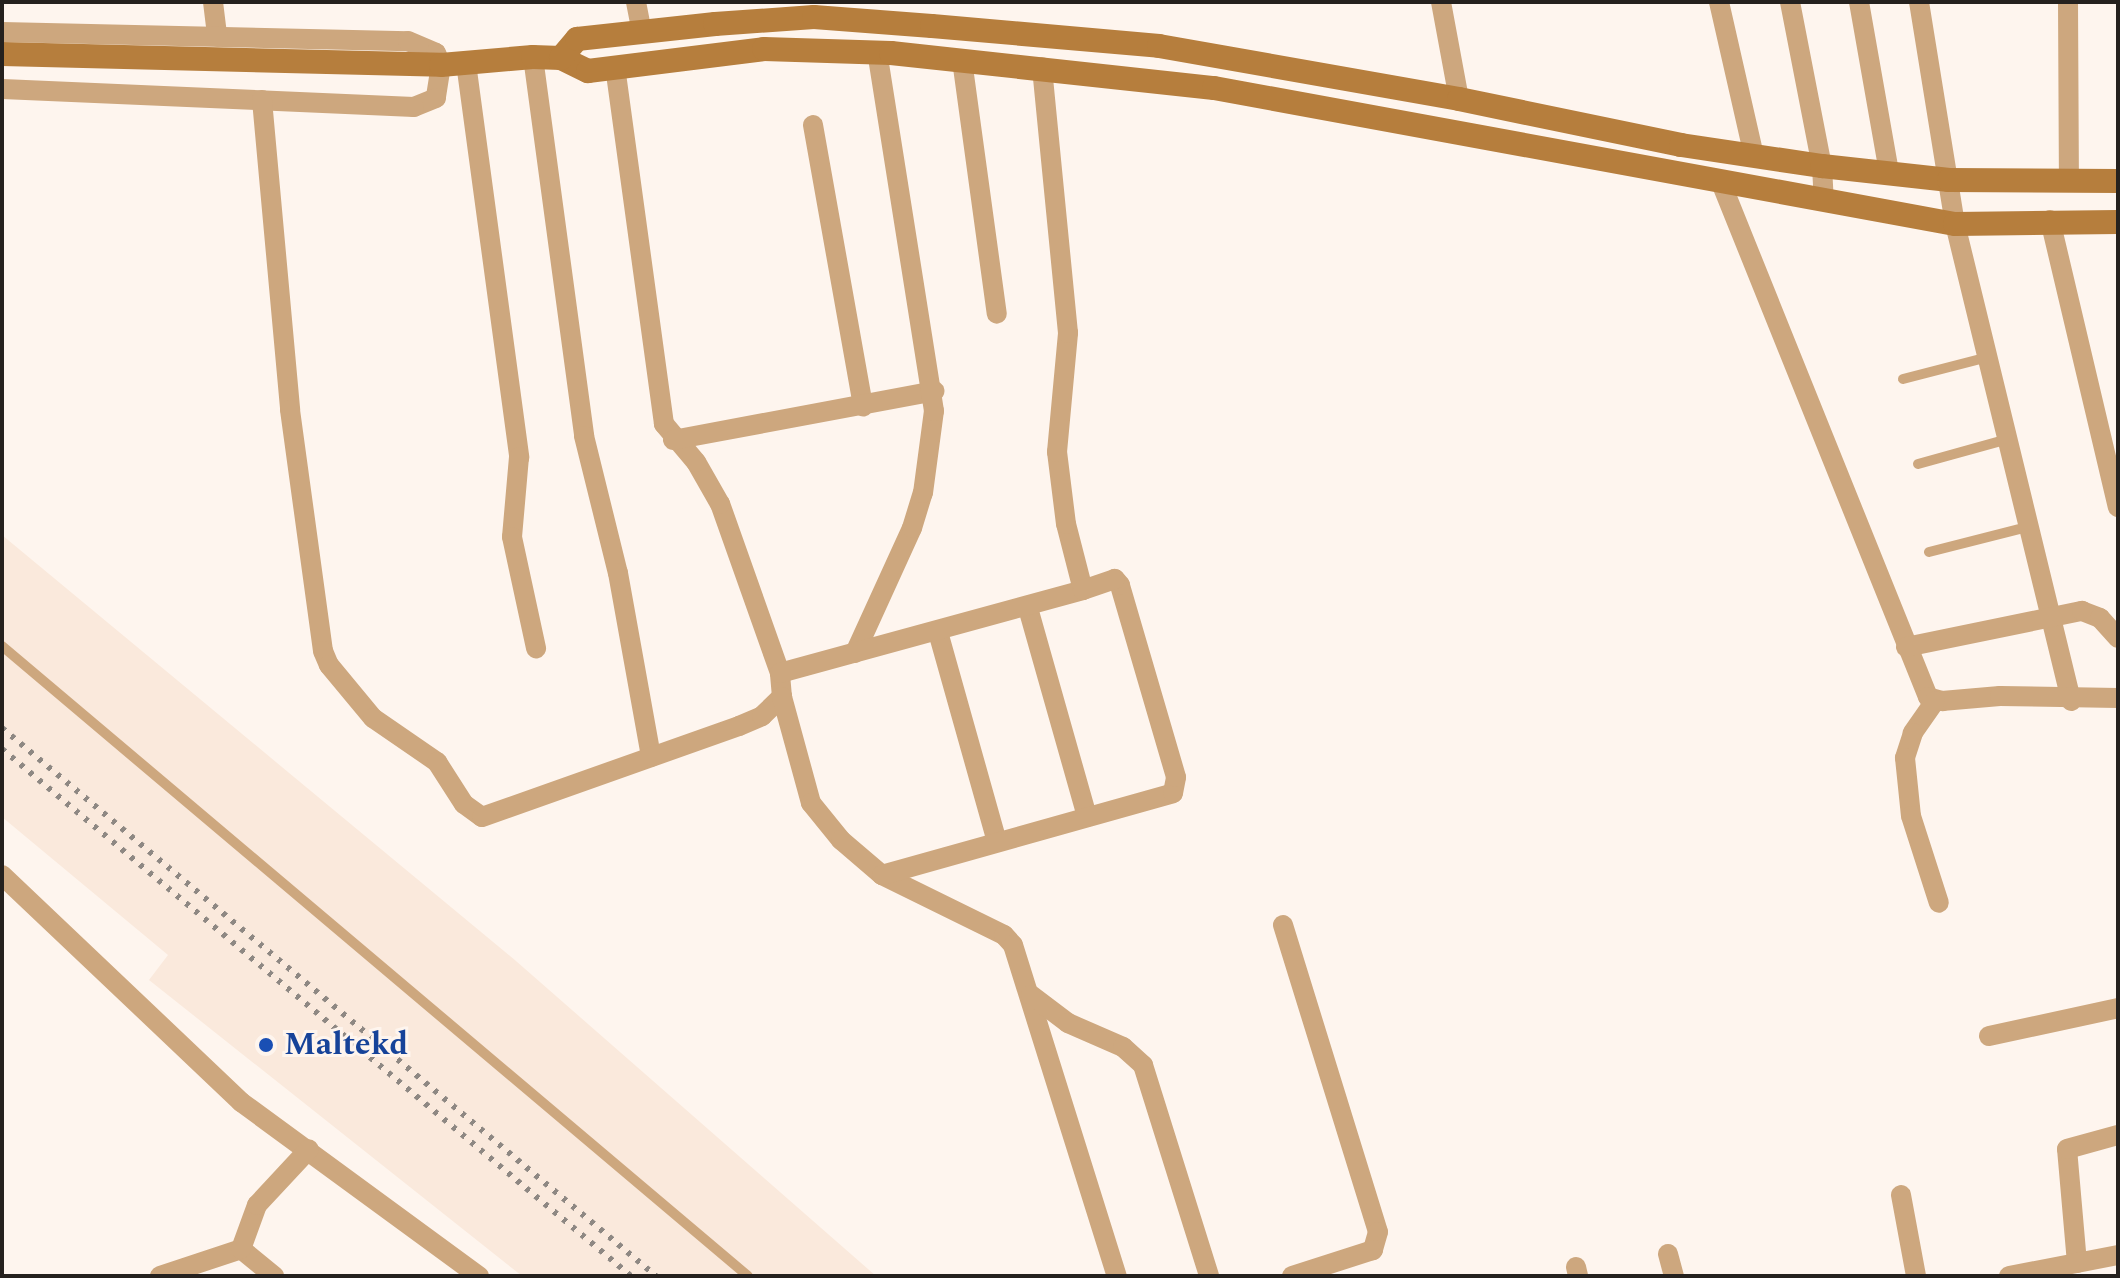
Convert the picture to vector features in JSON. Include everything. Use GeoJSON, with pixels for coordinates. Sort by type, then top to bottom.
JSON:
{"type":"FeatureCollection","features":[{"type":"Feature","properties":{"kind":"main road"},"geometry":{"type":"LineString","coordinates":[[561,58],[577,39],[814,17],[932,26],[1159,46],[1822,166],[1949,180],[2118,181]]}},
{"type":"Feature","properties":{"kind":"main road"},"geometry":{"type":"LineString","coordinates":[[2,54],[415,65],[533,57],[561,58],[588,71],[764,49],[877,52],[1042,67],[1214,88],[1722,185],[1955,224],[2050,220],[2118,222]]}},
{"type":"Feature","properties":{"kind":"street"},"geometry":{"type":"LineString","coordinates":[[213,2],[217,37]]}},
{"type":"Feature","properties":{"kind":"street"},"geometry":{"type":"LineString","coordinates":[[636,2],[642,32]]}},
{"type":"Feature","properties":{"kind":"street"},"geometry":{"type":"LineString","coordinates":[[1441,2],[1459,99]]}},
{"type":"Feature","properties":{"kind":"street"},"geometry":{"type":"LineString","coordinates":[[1719,2],[1754,156]]}},
{"type":"Feature","properties":{"kind":"street"},"geometry":{"type":"LineString","coordinates":[[1790,2],[1822,166],[1824,200]]}},
{"type":"Feature","properties":{"kind":"street"},"geometry":{"type":"LineString","coordinates":[[1859,2],[1889,173]]}},
{"type":"Feature","properties":{"kind":"street"},"geometry":{"type":"LineString","coordinates":[[1919,2],[1955,224],[2054,616],[2071,701]]}},
{"type":"Feature","properties":{"kind":"street"},"geometry":{"type":"LineString","coordinates":[[2068,2],[2069,179]]}},
{"type":"Feature","properties":{"kind":"street"},"geometry":{"type":"LineString","coordinates":[[2,32],[408,41],[436,53],[441,65],[436,98],[414,107],[2,89]]}},
{"type":"Feature","properties":{"kind":"street"},"geometry":{"type":"LineString","coordinates":[[855,653],[923,493],[934,391],[913,307],[877,52]]}},
{"type":"Feature","properties":{"kind":"street"},"geometry":{"type":"LineString","coordinates":[[533,57],[584,436],[618,573],[651,757]]}},
{"type":"Feature","properties":{"kind":"street"},"geometry":{"type":"LineString","coordinates":[[962,60],[997,314]]}},
{"type":"Feature","properties":{"kind":"street"},"geometry":{"type":"LineString","coordinates":[[466,63],[519,457],[512,537],[536,648]]}},
{"type":"Feature","properties":{"kind":"street"},"geometry":{"type":"LineString","coordinates":[[615,67],[664,424],[673,440],[696,462],[720,504],[780,673],[782,697],[811,803],[841,840],[882,875],[1004,935],[1013,945],[1117,1276]]}},
{"type":"Feature","properties":{"kind":"street"},"geometry":{"type":"LineString","coordinates":[[1042,67],[1068,333],[1057,452],[1066,524],[1083,590]]}},
{"type":"Feature","properties":{"kind":"street"},"geometry":{"type":"LineString","coordinates":[[262,100],[290,410],[308,562],[329,665],[382,727],[437,762],[464,804],[482,817],[762,716],[782,697]]}},
{"type":"Feature","properties":{"kind":"street"},"geometry":{"type":"LineString","coordinates":[[813,125],[863,407]]}},
{"type":"Feature","properties":{"kind":"street"},"geometry":{"type":"LineString","coordinates":[[1722,185],[1922,687],[1935,701]]}},
{"type":"Feature","properties":{"kind":"street"},"geometry":{"type":"LineString","coordinates":[[2050,220],[2118,507]]}},
{"type":"Feature","properties":{"kind":"street"},"geometry":{"type":"LineString","coordinates":[[673,440],[863,407],[934,391]]}},
{"type":"Feature","properties":{"kind":"street"},"geometry":{"type":"LineString","coordinates":[[780,673],[1028,608],[1115,579],[1120,585],[1176,777],[1168,795],[882,875]]}},
{"type":"Feature","properties":{"kind":"street"},"geometry":{"type":"LineString","coordinates":[[1028,608],[1087,817]]}},
{"type":"Feature","properties":{"kind":"street"},"geometry":{"type":"LineString","coordinates":[[1906,647],[2054,616],[2091,612],[2118,638]]}},
{"type":"Feature","properties":{"kind":"street"},"geometry":{"type":"LineString","coordinates":[[938,632],[997,842]]}},
{"type":"Feature","properties":{"kind":"street"},"geometry":{"type":"LineString","coordinates":[[1935,701],[2000,696],[2071,701],[2118,698]]}},
{"type":"Feature","properties":{"kind":"street"},"geometry":{"type":"LineString","coordinates":[[1935,701],[1913,733],[1905,758],[1911,816],[1939,903]]}},
{"type":"Feature","properties":{"kind":"street"},"geometry":{"type":"LineString","coordinates":[[2,875],[241,1102],[309,1149],[457,1270],[479,1276]]}},
{"type":"Feature","properties":{"kind":"street"},"geometry":{"type":"LineString","coordinates":[[1283,925],[1378,1232],[1373,1250],[1292,1276]]}},
{"type":"Feature","properties":{"kind":"street"},"geometry":{"type":"LineString","coordinates":[[1031,995],[1068,1023],[1123,1047],[1143,1065],[1209,1276]]}},
{"type":"Feature","properties":{"kind":"street"},"geometry":{"type":"LineString","coordinates":[[1989,1036],[2118,1008]]}},
{"type":"Feature","properties":{"kind":"street"},"geometry":{"type":"LineString","coordinates":[[2077,1263],[2067,1149],[2118,1135]]}},
{"type":"Feature","properties":{"kind":"street"},"geometry":{"type":"LineString","coordinates":[[241,1249],[257,1205],[309,1149]]}},
{"type":"Feature","properties":{"kind":"street"},"geometry":{"type":"LineString","coordinates":[[1901,1195],[1916,1276]]}},
{"type":"Feature","properties":{"kind":"street"},"geometry":{"type":"LineString","coordinates":[[160,1276],[241,1249]]}},
{"type":"Feature","properties":{"kind":"street"},"geometry":{"type":"LineString","coordinates":[[241,1249],[274,1276]]}},
{"type":"Feature","properties":{"kind":"street"},"geometry":{"type":"LineString","coordinates":[[1668,1254],[1674,1276]]}},
{"type":"Feature","properties":{"kind":"street"},"geometry":{"type":"LineString","coordinates":[[2009,1276],[2118,1255]]}},
{"type":"Feature","properties":{"kind":"lane"},"geometry":{"type":"LineString","coordinates":[[1903,379],[1988,357]]}},
{"type":"Feature","properties":{"kind":"lane"},"geometry":{"type":"LineString","coordinates":[[1918,464],[2009,438]]}},
{"type":"Feature","properties":{"kind":"lane"},"geometry":{"type":"LineString","coordinates":[[1929,552],[2031,526]]}},
{"type":"Feature","properties":{"kind":"lane"},"geometry":{"type":"LineString","coordinates":[[2,646],[748,1276]]}},
{"type":"Feature","properties":{"kind":"shaded area"},"geometry":{"type":"Polygon","coordinates":[[[2,535],[516,961],[876,1276],[522,1276],[149,980],[168,955],[2,817],[2,535]]]}},
{"type":"Feature","properties":{"kind":"railway"},"geometry":{"type":"LineString","coordinates":[[2,728],[656,1276]]}},
{"type":"Feature","properties":{"kind":"railway"},"geometry":{"type":"LineString","coordinates":[[2,749],[631,1276]]}},
{"type":"Feature","properties":{"kind":"place","name":"Maltekd"},"geometry":{"type":"Point","coordinates":[266,1045]}}]}
